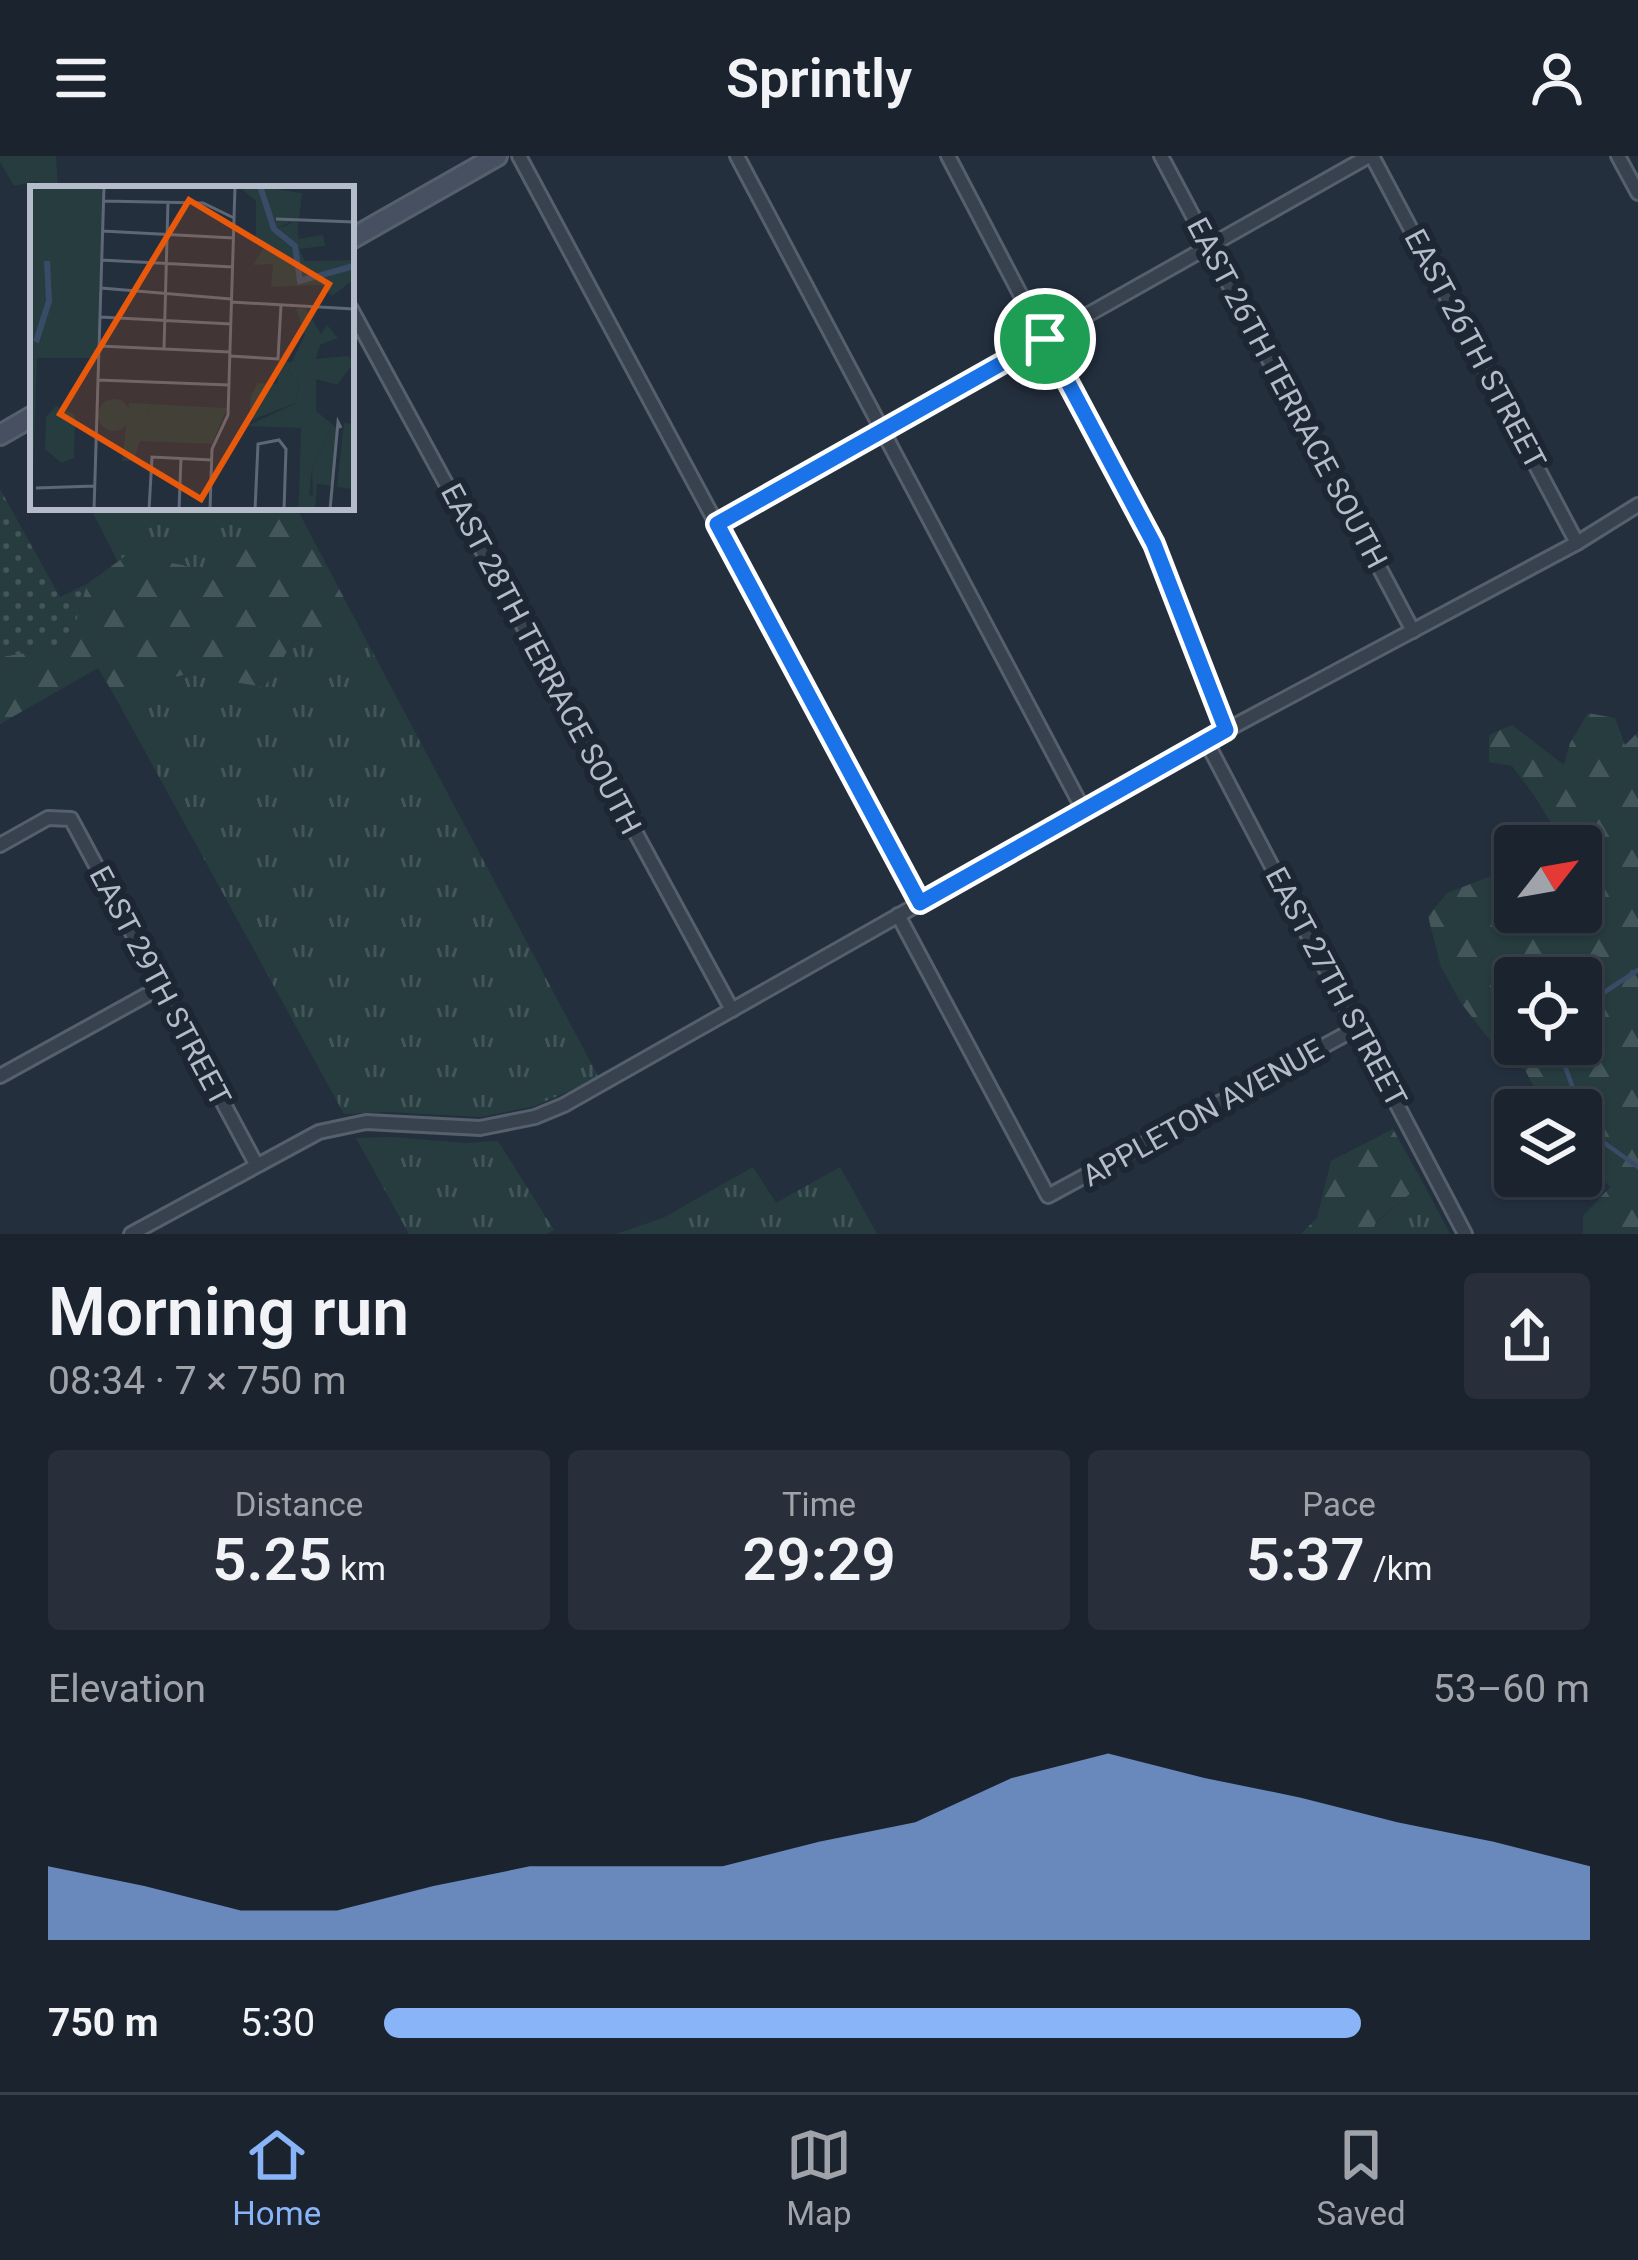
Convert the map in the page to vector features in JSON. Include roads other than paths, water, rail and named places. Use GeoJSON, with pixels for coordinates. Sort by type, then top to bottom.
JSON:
{"type":"FeatureCollection","features":[{"type":"Feature","properties":{"kind":"street"},"geometry":{"type":"LineString","coordinates":[[354,236],[497,156]]}},
{"type":"Feature","properties":{"kind":"street"},"geometry":{"type":"LineString","coordinates":[[519,156],[920,903]]}},
{"type":"Feature","properties":{"kind":"street"},"geometry":{"type":"LineString","coordinates":[[737,156],[1084,811]]}},
{"type":"Feature","properties":{"kind":"street"},"geometry":{"type":"LineString","coordinates":[[948,156],[1154,544],[1226,730]]}},
{"type":"Feature","properties":{"kind":"street","name":"EAST 26TH TERRACE SOUTH"},"geometry":{"type":"LineString","coordinates":[[1160,156],[1413,631]]}},
{"type":"Feature","properties":{"kind":"street"},"geometry":{"type":"LineString","coordinates":[[717,524],[1370,156]]}},
{"type":"Feature","properties":{"kind":"street","name":"EAST 26TH STREET"},"geometry":{"type":"LineString","coordinates":[[1370,156],[1577,543]]}},
{"type":"Feature","properties":{"kind":"street"},"geometry":{"type":"LineString","coordinates":[[1618,156],[1638,193]]}},
{"type":"Feature","properties":{"kind":"street","name":"EAST 28TH TERRACE SOUTH"},"geometry":{"type":"LineString","coordinates":[[354,315],[732,1010]]}},
{"type":"Feature","properties":{"kind":"street"},"geometry":{"type":"LineString","coordinates":[[0,435],[30,418]]}},
{"type":"Feature","properties":{"kind":"street"},"geometry":{"type":"LineString","coordinates":[[131,1234],[319,1132],[367,1122],[480,1128],[535,1118],[564,1105],[1226,730],[1577,543],[1638,505]]}},
{"type":"Feature","properties":{"kind":"street","name":"EAST 27TH STREET"},"geometry":{"type":"LineString","coordinates":[[1206,742],[1465,1234]]}},
{"type":"Feature","properties":{"kind":"street","name":"EAST 29TH STREET"},"geometry":{"type":"LineString","coordinates":[[0,845],[48,818],[71,819],[256,1164]]}},
{"type":"Feature","properties":{"kind":"street","name":"APPLETON AVENUE"},"geometry":{"type":"LineString","coordinates":[[898,915],[1048,1196],[1357,1028]]}},
{"type":"Feature","properties":{"kind":"street"},"geometry":{"type":"LineString","coordinates":[[0,1076],[161,987]]}},
{"type":"Feature","properties":{"kind":"waterway"},"geometry":{"type":"LineString","coordinates":[[1602,994],[1638,970]]}},
{"type":"Feature","properties":{"kind":"waterway"},"geometry":{"type":"LineString","coordinates":[[1565,1065],[1589,1132],[1638,1167]]}}]}
